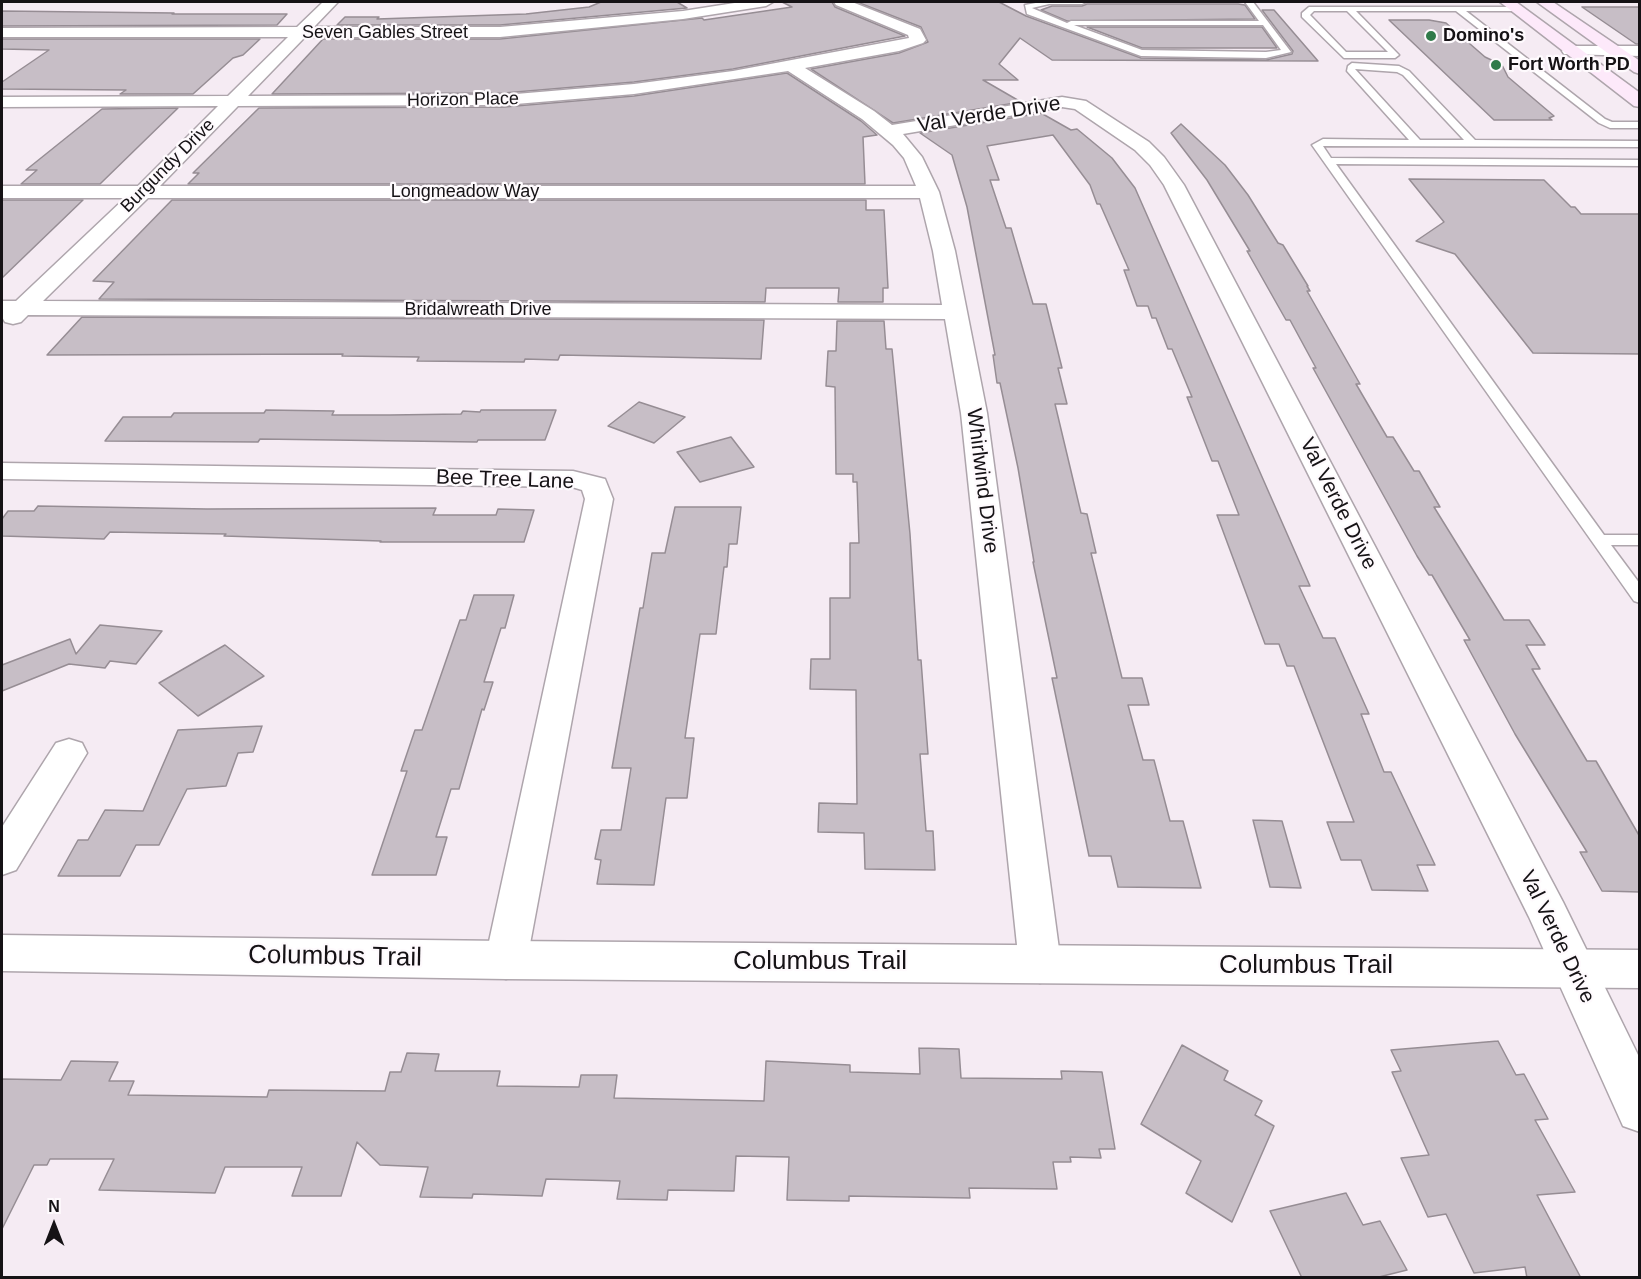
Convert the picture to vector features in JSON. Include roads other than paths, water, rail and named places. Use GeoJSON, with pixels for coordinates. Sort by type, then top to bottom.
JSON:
{"type":"FeatureCollection","features":[{"type":"Feature","properties":{"kind":"main road"},"geometry":{"type":"LineString","coordinates":[[1545,2],[1640,69]]}},
{"type":"Feature","properties":{"kind":"main road"},"geometry":{"type":"LineString","coordinates":[[1512,5],[1640,102]]}},
{"type":"Feature","properties":{"kind":"street","name":"Burgundy Drive"},"geometry":{"type":"LineString","coordinates":[[2,328],[12,308],[143,192],[331,2]]}},
{"type":"Feature","properties":{"kind":"street","name":"Seven Gables Street"},"geometry":{"type":"LineString","coordinates":[[2,32],[500,32],[683,15],[766,2]]}},
{"type":"Feature","properties":{"kind":"street","name":"Horizon Place"},"geometry":{"type":"LineString","coordinates":[[2,102],[504,100],[634,89],[791,66],[913,43],[918,38],[915,32],[841,2]]}},
{"type":"Feature","properties":{"kind":"street"},"geometry":{"type":"LineString","coordinates":[[1570,51],[1640,51]]}},
{"type":"Feature","properties":{"kind":"street","name":"Whirlwind Drive"},"geometry":{"type":"LineString","coordinates":[[791,66],[889,131],[913,157],[929,192],[944,251],[974,413],[1040,964]]}},
{"type":"Feature","properties":{"kind":"street","name":"Val Verde Drive"},"geometry":{"type":"LineString","coordinates":[[889,131],[1062,102],[1080,105],[1142,146],[1157,161],[1174,185],[1543,904],[1640,1110]]}},
{"type":"Feature","properties":{"kind":"street","name":"Longmeadow Way"},"geometry":{"type":"LineString","coordinates":[[2,192],[929,192]]}},
{"type":"Feature","properties":{"kind":"street","name":"Bridalwreath Drive"},"geometry":{"type":"LineString","coordinates":[[12,308],[956,312]]}},
{"type":"Feature","properties":{"kind":"street","name":"Bee Tree Lane"},"geometry":{"type":"LineString","coordinates":[[2,471],[573,479],[596,485],[599,499],[506,960]]}},
{"type":"Feature","properties":{"kind":"street"},"geometry":{"type":"LineString","coordinates":[[2,859],[69,753]]}},
{"type":"Feature","properties":{"kind":"street","name":"Columbus Trail"},"geometry":{"type":"LineString","coordinates":[[2,953],[506,960],[1640,969]]}},
{"type":"Feature","properties":{"kind":"lane"},"geometry":{"type":"LineString","coordinates":[[1082,2],[1049,2],[1028,7],[1030,12],[1132,51],[1152,54],[1266,55],[1287,52],[1250,2]]}},
{"type":"Feature","properties":{"kind":"lane"},"geometry":{"type":"LineString","coordinates":[[1420,2],[1458,9],[1602,121],[1610,124],[1640,125]]}},
{"type":"Feature","properties":{"kind":"lane"},"geometry":{"type":"LineString","coordinates":[[1349,9],[1395,55],[1344,55],[1305,15],[1312,9],[1349,9],[1458,9],[1512,5]]}},
{"type":"Feature","properties":{"kind":"lane"},"geometry":{"type":"LineString","coordinates":[[1060,23],[1267,23]]}},
{"type":"Feature","properties":{"kind":"lane"},"geometry":{"type":"LineString","coordinates":[[1082,32],[1274,32]]}},
{"type":"Feature","properties":{"kind":"lane"},"geometry":{"type":"LineString","coordinates":[[1110,42],[1144,42]]}},
{"type":"Feature","properties":{"kind":"lane"},"geometry":{"type":"LineString","coordinates":[[1270,42],[1281,42]]}},
{"type":"Feature","properties":{"kind":"lane"},"geometry":{"type":"LineString","coordinates":[[1418,143],[1350,69],[1352,66],[1399,69],[1473,144]]}},
{"type":"Feature","properties":{"kind":"lane"},"geometry":{"type":"LineString","coordinates":[[1640,144],[1323,142],[1317,145],[1640,597]]}},
{"type":"Feature","properties":{"kind":"lane"},"geometry":{"type":"LineString","coordinates":[[1329,161],[1640,163]]}},
{"type":"Feature","properties":{"kind":"lane"},"geometry":{"type":"LineString","coordinates":[[1599,540],[1640,540]]}},
{"type":"Feature","properties":{"kind":"place","name":"Domino's"},"geometry":{"type":"Point","coordinates":[1431,36]}},
{"type":"Feature","properties":{"kind":"place","name":"Fort Worth PD"},"geometry":{"type":"Point","coordinates":[1496,65]}}]}
